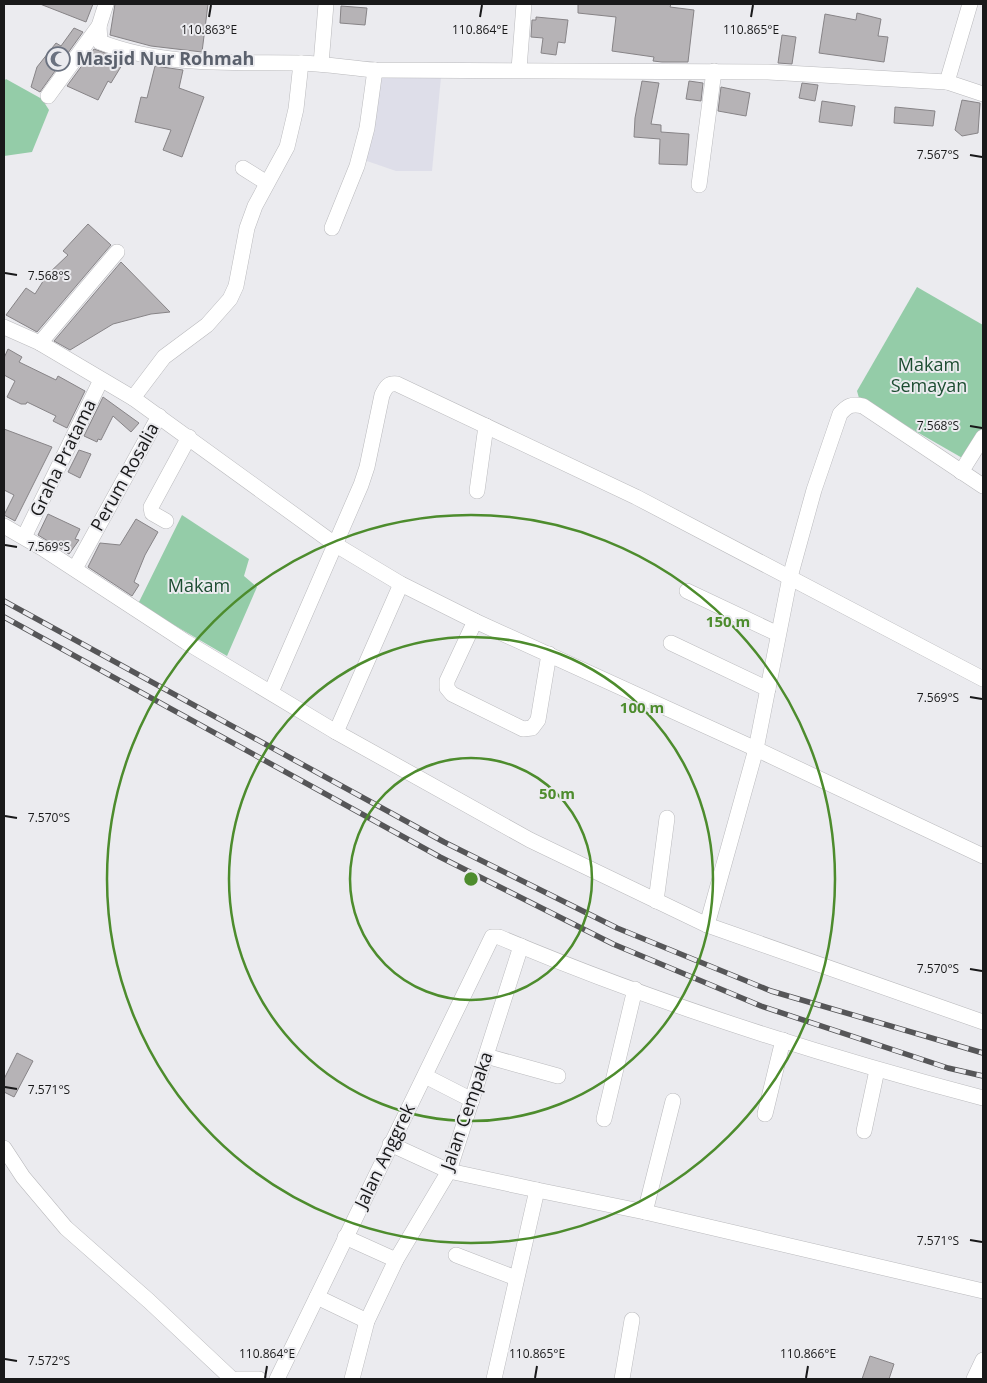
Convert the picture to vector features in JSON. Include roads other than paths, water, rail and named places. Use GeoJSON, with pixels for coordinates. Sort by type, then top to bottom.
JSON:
{"type":"FeatureCollection","features":[{"type":"Feature","properties":{"kind":"street"},"geometry":{"type":"LineString","coordinates":[[48,96],[99,26],[106,4]]}},
{"type":"Feature","properties":{"kind":"street"},"geometry":{"type":"LineString","coordinates":[[321,64],[326,4]]}},
{"type":"Feature","properties":{"kind":"street"},"geometry":{"type":"LineString","coordinates":[[519,69],[524,4]]}},
{"type":"Feature","properties":{"kind":"street"},"geometry":{"type":"LineString","coordinates":[[947,82],[970,4]]}},
{"type":"Feature","properties":{"kind":"street"},"geometry":{"type":"LineString","coordinates":[[99,26],[100,42],[143,54],[190,61],[247,64],[301,63],[374,70],[714,71],[947,82],[983,94]]}},
{"type":"Feature","properties":{"kind":"street"},"geometry":{"type":"LineString","coordinates":[[133,398],[164,357],[214,319],[230,298],[236,286],[247,228],[255,206],[287,147],[294,118],[301,63]]}},
{"type":"Feature","properties":{"kind":"street"},"geometry":{"type":"LineString","coordinates":[[332,228],[357,166],[366,128],[374,70]]}},
{"type":"Feature","properties":{"kind":"street"},"geometry":{"type":"LineString","coordinates":[[699,186],[714,71]]}},
{"type":"Feature","properties":{"kind":"street"},"geometry":{"type":"LineString","coordinates":[[243,168],[267,182]]}},
{"type":"Feature","properties":{"kind":"street"},"geometry":{"type":"LineString","coordinates":[[40,343],[117,252]]}},
{"type":"Feature","properties":{"kind":"street"},"geometry":{"type":"LineString","coordinates":[[4,326],[40,343],[133,398],[336,545],[401,584],[475,621],[756,749],[983,856]]}},
{"type":"Feature","properties":{"kind":"street","name":"Graha Pratama"},"geometry":{"type":"LineString","coordinates":[[24,537],[101,380]]}},
{"type":"Feature","properties":{"kind":"street"},"geometry":{"type":"LineString","coordinates":[[271,692],[368,467],[382,395],[387,386],[397,384],[636,497],[983,679]]}},
{"type":"Feature","properties":{"kind":"street"},"geometry":{"type":"LineString","coordinates":[[706,926],[756,749],[790,577],[814,490],[840,414],[847,406],[854,404],[863,406],[983,486]]}},
{"type":"Feature","properties":{"kind":"street","name":"Perum Rosalia"},"geometry":{"type":"LineString","coordinates":[[77,565],[159,416]]}},
{"type":"Feature","properties":{"kind":"street"},"geometry":{"type":"LineString","coordinates":[[478,491],[486,426]]}},
{"type":"Feature","properties":{"kind":"street"},"geometry":{"type":"LineString","coordinates":[[166,521],[152,513],[150,506],[189,437]]}},
{"type":"Feature","properties":{"kind":"street"},"geometry":{"type":"LineString","coordinates":[[961,472],[983,437]]}},
{"type":"Feature","properties":{"kind":"street"},"geometry":{"type":"LineString","coordinates":[[4,526],[186,642],[336,732],[530,840],[706,926],[983,1022]]}},
{"type":"Feature","properties":{"kind":"street"},"geometry":{"type":"LineString","coordinates":[[336,732],[401,584]]}},
{"type":"Feature","properties":{"kind":"street"},"geometry":{"type":"LineString","coordinates":[[688,591],[778,634]]}},
{"type":"Feature","properties":{"kind":"street"},"geometry":{"type":"LineString","coordinates":[[475,621],[446,681],[447,688],[452,694],[523,729],[532,728],[538,720],[549,654]]}},
{"type":"Feature","properties":{"kind":"street"},"geometry":{"type":"LineString","coordinates":[[670,643],[768,689]]}},
{"type":"Feature","properties":{"kind":"street"},"geometry":{"type":"LineString","coordinates":[[656,902],[667,818]]}},
{"type":"Feature","properties":{"kind":"street","name":"Jalan Anggrek"},"geometry":{"type":"LineString","coordinates":[[277,1379],[390,1144],[425,1076],[489,940],[495,936],[521,946]]}},
{"type":"Feature","properties":{"kind":"street"},"geometry":{"type":"LineString","coordinates":[[521,946],[635,989],[783,1040],[877,1070],[983,1098]]}},
{"type":"Feature","properties":{"kind":"street","name":"Jalan Cempaka"},"geometry":{"type":"LineString","coordinates":[[352,1379],[367,1321],[396,1260],[448,1171],[521,946]]}},
{"type":"Feature","properties":{"kind":"street"},"geometry":{"type":"LineString","coordinates":[[604,1119],[635,989]]}},
{"type":"Feature","properties":{"kind":"street"},"geometry":{"type":"LineString","coordinates":[[765,1114],[783,1040]]}},
{"type":"Feature","properties":{"kind":"street"},"geometry":{"type":"LineString","coordinates":[[486,1056],[558,1076]]}},
{"type":"Feature","properties":{"kind":"street"},"geometry":{"type":"LineString","coordinates":[[864,1131],[877,1070]]}},
{"type":"Feature","properties":{"kind":"street"},"geometry":{"type":"LineString","coordinates":[[425,1076],[472,1100]]}},
{"type":"Feature","properties":{"kind":"street"},"geometry":{"type":"LineString","coordinates":[[645,1212],[673,1102]]}},
{"type":"Feature","properties":{"kind":"street"},"geometry":{"type":"LineString","coordinates":[[390,1144],[448,1171],[645,1212],[983,1290]]}},
{"type":"Feature","properties":{"kind":"street"},"geometry":{"type":"LineString","coordinates":[[4,1148],[23,1177],[66,1228],[232,1379]]}},
{"type":"Feature","properties":{"kind":"street"},"geometry":{"type":"LineString","coordinates":[[494,1379],[537,1190]]}},
{"type":"Feature","properties":{"kind":"street"},"geometry":{"type":"LineString","coordinates":[[345,1237],[396,1260]]}},
{"type":"Feature","properties":{"kind":"street"},"geometry":{"type":"LineString","coordinates":[[456,1255],[516,1278]]}},
{"type":"Feature","properties":{"kind":"street"},"geometry":{"type":"LineString","coordinates":[[317,1297],[367,1321]]}},
{"type":"Feature","properties":{"kind":"street"},"geometry":{"type":"LineString","coordinates":[[622,1379],[632,1320]]}},
{"type":"Feature","properties":{"kind":"street"},"geometry":{"type":"LineString","coordinates":[[974,1379],[983,1360]]}},
{"type":"Feature","properties":{"kind":"street"},"geometry":{"type":"LineString","coordinates":[[237,1379],[259,1379]]}},
{"type":"Feature","properties":{"kind":"railway"},"geometry":{"type":"LineString","coordinates":[[4,601],[444,842],[617,928],[771,991],[983,1053]]}},
{"type":"Feature","properties":{"kind":"railway"},"geometry":{"type":"LineString","coordinates":[[4,617],[440,857],[613,944],[761,1006],[948,1068],[983,1076]]}},
{"type":"Feature","properties":{"kind":"place","name":"Masjid Nur Rohmah"},"geometry":{"type":"Point","coordinates":[58,59]}},
{"type":"Feature","properties":{"kind":"park label","name":"Makam Semayan"},"geometry":{"type":"Point","coordinates":[929,375]}},
{"type":"Feature","properties":{"kind":"park label","name":"Makam"},"geometry":{"type":"Point","coordinates":[199,586]}}]}
